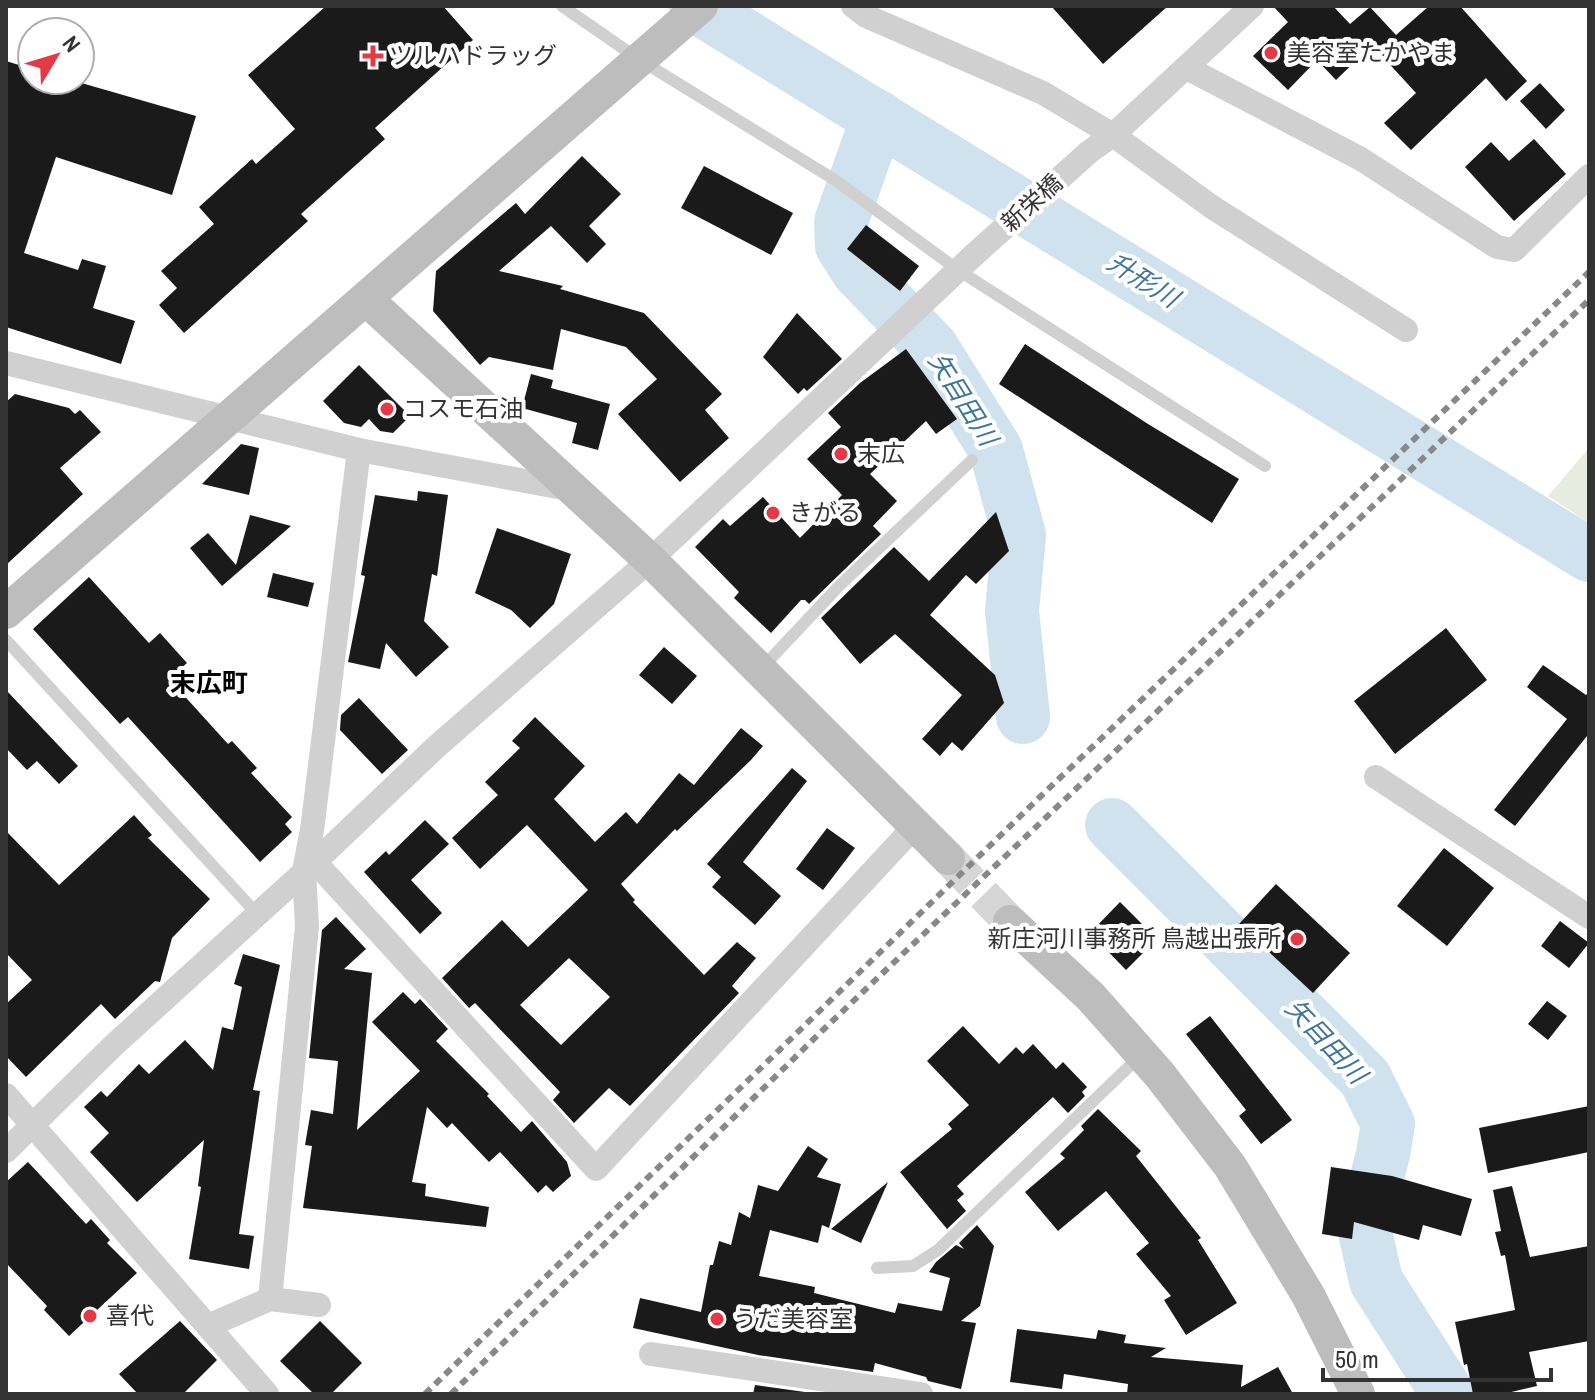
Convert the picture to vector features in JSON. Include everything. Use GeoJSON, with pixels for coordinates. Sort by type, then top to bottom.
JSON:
{"type":"FeatureCollection","features":[{"type":"Feature","properties":{"kind":"street"},"geometry":{"type":"LineString","coordinates":[[6,612],[701,6]]}},
{"type":"Feature","properties":{"kind":"street"},"geometry":{"type":"LineString","coordinates":[[853,6],[866,16],[1043,93],[1113,135],[1212,207],[1406,330]]}},
{"type":"Feature","properties":{"kind":"street","name":"新栄橋"},"geometry":{"type":"LineString","coordinates":[[6,1151],[113,1046],[310,867],[436,747],[650,560],[967,262],[1089,152],[1113,135],[1252,6]]}},
{"type":"Feature","properties":{"kind":"street"},"geometry":{"type":"LineString","coordinates":[[1187,68],[1361,159],[1497,247],[1514,250],[1589,176]]}},
{"type":"Feature","properties":{"kind":"street"},"geometry":{"type":"LineString","coordinates":[[366,299],[650,560],[948,858]]}},
{"type":"Feature","properties":{"kind":"street"},"geometry":{"type":"LineString","coordinates":[[6,363],[359,450],[576,490]]}},
{"type":"Feature","properties":{"kind":"street"},"geometry":{"type":"LineString","coordinates":[[270,1299],[307,926],[312,830],[359,450]]}},
{"type":"Feature","properties":{"kind":"street"},"geometry":{"type":"LineString","coordinates":[[1376,777],[1589,917]]}},
{"type":"Feature","properties":{"kind":"street"},"geometry":{"type":"LineString","coordinates":[[310,867],[596,1169],[915,826]]}},
{"type":"Feature","properties":{"kind":"street"},"geometry":{"type":"LineString","coordinates":[[1010,922],[1091,997],[1230,1166],[1308,1295],[1358,1394]]}},
{"type":"Feature","properties":{"kind":"street"},"geometry":{"type":"LineString","coordinates":[[6,1095],[210,1325],[267,1394]]}},
{"type":"Feature","properties":{"kind":"street"},"geometry":{"type":"LineString","coordinates":[[210,1325],[270,1299],[319,1305]]}},
{"type":"Feature","properties":{"kind":"street"},"geometry":{"type":"LineString","coordinates":[[651,1354],[846,1389],[921,1394]]}},
{"type":"Feature","properties":{"kind":"lane"},"geometry":{"type":"LineString","coordinates":[[562,6],[647,53],[874,208],[967,262],[1265,466]]}},
{"type":"Feature","properties":{"kind":"lane"},"geometry":{"type":"LineString","coordinates":[[759,670],[839,586],[972,460]]}},
{"type":"Feature","properties":{"kind":"lane"},"geometry":{"type":"LineString","coordinates":[[6,640],[257,914]]}},
{"type":"Feature","properties":{"kind":"lane"},"geometry":{"type":"LineString","coordinates":[[877,1268],[913,1266],[938,1250],[1141,1055]]}},
{"type":"Feature","properties":{"kind":"shaded area"},"geometry":{"type":"Polygon","coordinates":[[[1589,448],[1589,523],[1548,496],[1589,448]]]}},
{"type":"Feature","properties":{"kind":"building"},"geometry":{"type":"Polygon","coordinates":[[[326,6],[443,6],[473,40],[375,128],[385,139],[301,214],[308,221],[184,333],[159,305],[177,288],[161,271],[214,224],[199,207],[252,159],[256,164],[295,129],[248,75],[326,6]]]}},
{"type":"Feature","properties":{"kind":"building"},"geometry":{"type":"Polygon","coordinates":[[[1051,6],[1168,6],[1103,64],[1051,6]]]}},
{"type":"Feature","properties":{"kind":"building"},"geometry":{"type":"Polygon","coordinates":[[[1273,6],[1333,6],[1350,24],[1370,7],[1396,35],[1429,6],[1460,6],[1527,81],[1506,101],[1486,78],[1411,150],[1384,123],[1416,93],[1372,45],[1336,80],[1317,60],[1288,90],[1253,56],[1288,22],[1273,6]]]}},
{"type":"Feature","properties":{"kind":"building"},"geometry":{"type":"Polygon","coordinates":[[[6,61],[16,64],[16,96],[96,96],[96,87],[196,116],[172,195],[56,157],[24,253],[78,270],[82,259],[106,266],[93,308],[135,321],[121,364],[6,327],[6,61]]]}},
{"type":"Feature","properties":{"kind":"building"},"geometry":{"type":"Polygon","coordinates":[[[1540,83],[1565,110],[1546,129],[1520,101],[1540,83]]]}},
{"type":"Feature","properties":{"kind":"building"},"geometry":{"type":"Polygon","coordinates":[[[1534,139],[1566,174],[1514,221],[1465,167],[1491,142],[1509,161],[1534,139]]]}},
{"type":"Feature","properties":{"kind":"building"},"geometry":{"type":"Polygon","coordinates":[[[582,156],[621,194],[589,226],[606,244],[587,263],[551,226],[499,271],[563,286],[560,289],[644,313],[722,394],[705,410],[729,438],[680,482],[618,414],[657,379],[626,347],[561,329],[553,370],[489,357],[480,365],[433,311],[436,271],[516,203],[525,214],[582,156]]]}},
{"type":"Feature","properties":{"kind":"building"},"geometry":{"type":"Polygon","coordinates":[[[704,166],[793,213],[771,255],[681,208],[704,166]]]}},
{"type":"Feature","properties":{"kind":"building"},"geometry":{"type":"Polygon","coordinates":[[[866,225],[919,266],[900,291],[847,249],[866,225]]]}},
{"type":"Feature","properties":{"kind":"building"},"geometry":{"type":"Polygon","coordinates":[[[797,313],[842,359],[807,391],[804,388],[798,394],[763,357],[797,313]]]}},
{"type":"Feature","properties":{"kind":"building"},"geometry":{"type":"Polygon","coordinates":[[[1025,344],[1239,479],[1212,523],[999,384],[1025,344]]]}},
{"type":"Feature","properties":{"kind":"building"},"geometry":{"type":"Polygon","coordinates":[[[906,349],[957,419],[936,434],[926,421],[870,474],[897,501],[873,526],[881,534],[809,604],[801,600],[771,633],[734,598],[739,592],[695,547],[723,519],[730,526],[763,497],[800,538],[842,495],[807,459],[841,427],[828,413],[860,383],[906,349]]]}},
{"type":"Feature","properties":{"kind":"building"},"geometry":{"type":"Polygon","coordinates":[[[359,365],[410,416],[393,433],[380,431],[369,419],[361,427],[344,423],[323,401],[359,365]]]}},
{"type":"Feature","properties":{"kind":"building"},"geometry":{"type":"Polygon","coordinates":[[[531,374],[553,380],[551,388],[610,404],[598,450],[572,443],[577,423],[522,408],[531,374]]]}},
{"type":"Feature","properties":{"kind":"building"},"geometry":{"type":"Polygon","coordinates":[[[15,394],[69,408],[75,414],[80,410],[101,432],[60,468],[83,494],[6,565],[6,402],[15,394]]]}},
{"type":"Feature","properties":{"kind":"building"},"geometry":{"type":"Polygon","coordinates":[[[241,444],[259,448],[249,495],[202,484],[241,444]]]}},
{"type":"Feature","properties":{"kind":"building"},"geometry":{"type":"Polygon","coordinates":[[[418,491],[448,495],[437,576],[432,574],[424,621],[449,647],[416,677],[386,643],[380,669],[348,662],[365,576],[361,575],[375,495],[417,501],[418,491]]]}},
{"type":"Feature","properties":{"kind":"building"},"geometry":{"type":"Polygon","coordinates":[[[996,512],[1009,551],[976,584],[966,575],[930,615],[995,675],[1004,703],[962,751],[952,742],[940,756],[922,739],[962,695],[895,634],[860,664],[821,618],[894,547],[929,581],[996,512]]]}},
{"type":"Feature","properties":{"kind":"building"},"geometry":{"type":"Polygon","coordinates":[[[250,515],[291,526],[222,586],[190,548],[208,533],[236,565],[250,515]]]}},
{"type":"Feature","properties":{"kind":"building"},"geometry":{"type":"Polygon","coordinates":[[[497,528],[571,554],[554,604],[530,628],[511,610],[475,593],[497,528]]]}},
{"type":"Feature","properties":{"kind":"building"},"geometry":{"type":"Polygon","coordinates":[[[273,573],[314,583],[308,607],[267,597],[273,573]]]}},
{"type":"Feature","properties":{"kind":"building"},"geometry":{"type":"Polygon","coordinates":[[[89,577],[149,643],[160,633],[187,663],[169,679],[228,744],[232,741],[257,768],[251,773],[292,817],[285,824],[292,832],[260,862],[128,717],[120,724],[33,629],[89,577]]]}},
{"type":"Feature","properties":{"kind":"building"},"geometry":{"type":"Polygon","coordinates":[[[1446,628],[1487,680],[1395,754],[1354,701],[1446,628]]]}},
{"type":"Feature","properties":{"kind":"building"},"geometry":{"type":"Polygon","coordinates":[[[664,647],[697,676],[672,704],[639,675],[664,647]]]}},
{"type":"Feature","properties":{"kind":"building"},"geometry":{"type":"Polygon","coordinates":[[[1543,665],[1586,695],[1589,691],[1589,738],[1587,736],[1515,826],[1494,810],[1567,719],[1527,687],[1543,665]]]}},
{"type":"Feature","properties":{"kind":"building"},"geometry":{"type":"Polygon","coordinates":[[[6,690],[78,766],[59,784],[37,761],[27,770],[6,748],[6,690]]]}},
{"type":"Feature","properties":{"kind":"building"},"geometry":{"type":"Polygon","coordinates":[[[359,698],[408,750],[382,774],[340,730],[341,715],[359,698]]]}},
{"type":"Feature","properties":{"kind":"building"},"geometry":{"type":"Polygon","coordinates":[[[535,717],[585,766],[554,799],[595,842],[626,812],[637,824],[679,773],[694,785],[741,728],[763,746],[621,884],[635,900],[633,902],[704,975],[737,942],[756,958],[732,986],[739,993],[630,1106],[609,1088],[574,1123],[553,1100],[560,1092],[475,1003],[469,1008],[442,978],[502,920],[528,947],[588,890],[527,825],[480,869],[452,838],[498,795],[485,782],[520,748],[512,741],[535,717]],[[569,958],[520,1005],[561,1045],[610,997],[569,958]]]}},
{"type":"Feature","properties":{"kind":"building"},"geometry":{"type":"Polygon","coordinates":[[[792,768],[807,781],[743,862],[781,896],[755,925],[712,887],[721,877],[707,864],[792,768]]]}},
{"type":"Feature","properties":{"kind":"building"},"geometry":{"type":"Polygon","coordinates":[[[134,815],[152,835],[148,838],[210,899],[172,938],[160,982],[155,981],[115,1019],[101,1004],[26,1077],[6,1056],[6,1004],[32,980],[6,953],[6,831],[59,885],[134,815]]]}},
{"type":"Feature","properties":{"kind":"building"},"geometry":{"type":"Polygon","coordinates":[[[425,820],[449,844],[411,880],[442,913],[420,934],[364,872],[386,851],[389,855],[425,820]]]}},
{"type":"Feature","properties":{"kind":"building"},"geometry":{"type":"Polygon","coordinates":[[[827,828],[855,848],[823,890],[796,869],[827,828]]]}},
{"type":"Feature","properties":{"kind":"building"},"geometry":{"type":"Polygon","coordinates":[[[1444,848],[1494,888],[1447,946],[1397,906],[1444,848]]]}},
{"type":"Feature","properties":{"kind":"building"},"geometry":{"type":"Polygon","coordinates":[[[1276,884],[1350,953],[1313,993],[1239,924],[1276,884]]]}},
{"type":"Feature","properties":{"kind":"building"},"geometry":{"type":"Polygon","coordinates":[[[1120,902],[1157,939],[1126,970],[1090,933],[1120,902]]]}},
{"type":"Feature","properties":{"kind":"building"},"geometry":{"type":"Polygon","coordinates":[[[336,917],[366,949],[344,969],[372,973],[357,1130],[420,1071],[372,1022],[403,992],[415,1004],[420,999],[448,1029],[436,1041],[489,1094],[487,1096],[521,1132],[532,1121],[567,1162],[571,1176],[553,1192],[546,1185],[538,1193],[500,1152],[489,1162],[452,1123],[447,1128],[427,1107],[412,1182],[426,1184],[425,1196],[489,1207],[486,1227],[303,1208],[312,1146],[305,1145],[311,1110],[333,1114],[338,1061],[309,1058],[322,930],[336,917]]]}},
{"type":"Feature","properties":{"kind":"building"},"geometry":{"type":"Polygon","coordinates":[[[1560,921],[1589,943],[1569,968],[1541,946],[1560,921]]]}},
{"type":"Feature","properties":{"kind":"building"},"geometry":{"type":"Polygon","coordinates":[[[243,954],[280,965],[253,1090],[260,1091],[239,1234],[254,1236],[249,1269],[189,1259],[201,1187],[198,1186],[204,1140],[137,1202],[90,1152],[109,1133],[84,1107],[101,1091],[107,1097],[139,1064],[149,1074],[185,1040],[213,1070],[222,1027],[233,1030],[242,987],[234,984],[243,954]]]}},
{"type":"Feature","properties":{"kind":"building"},"geometry":{"type":"Polygon","coordinates":[[[1547,1001],[1567,1016],[1548,1040],[1528,1024],[1547,1001]]]}},
{"type":"Feature","properties":{"kind":"building"},"geometry":{"type":"Polygon","coordinates":[[[1210,1016],[1292,1120],[1261,1144],[1239,1116],[1246,1110],[1186,1034],[1210,1016]]]}},
{"type":"Feature","properties":{"kind":"building"},"geometry":{"type":"Polygon","coordinates":[[[963,1026],[999,1064],[1016,1047],[1023,1054],[1033,1044],[1056,1069],[1063,1062],[1087,1087],[1082,1092],[1085,1096],[1068,1113],[1053,1097],[957,1186],[964,1194],[957,1200],[966,1211],[947,1229],[900,1172],[952,1129],[948,1124],[969,1105],[927,1061],[963,1026]]]}},
{"type":"Feature","properties":{"kind":"building"},"geometry":{"type":"Polygon","coordinates":[[[1589,1106],[1589,1152],[1488,1173],[1479,1128],[1589,1106]]]}},
{"type":"Feature","properties":{"kind":"building"},"geometry":{"type":"Polygon","coordinates":[[[1098,1109],[1141,1151],[1136,1156],[1201,1238],[1198,1240],[1237,1303],[1186,1335],[1164,1300],[1171,1296],[1136,1254],[1149,1243],[1106,1191],[1058,1231],[1025,1192],[1065,1158],[1060,1154],[1084,1130],[1081,1126],[1098,1109]]]}},
{"type":"Feature","properties":{"kind":"building"},"geometry":{"type":"Polygon","coordinates":[[[808,1146],[828,1159],[817,1177],[841,1184],[829,1228],[822,1225],[818,1243],[770,1230],[759,1276],[815,1287],[814,1293],[895,1313],[898,1303],[942,1311],[950,1278],[929,1272],[956,1245],[964,1249],[959,1243],[977,1225],[994,1246],[980,1306],[961,1321],[976,1323],[961,1389],[875,1363],[873,1372],[758,1355],[633,1328],[640,1298],[701,1312],[710,1265],[713,1265],[719,1241],[731,1245],[739,1212],[750,1218],[758,1185],[778,1191],[808,1146]]]}},
{"type":"Feature","properties":{"kind":"building"},"geometry":{"type":"Polygon","coordinates":[[[28,1162],[86,1224],[91,1219],[110,1240],[107,1243],[137,1273],[69,1336],[44,1310],[47,1306],[6,1263],[6,1182],[28,1162]]]}},
{"type":"Feature","properties":{"kind":"building"},"geometry":{"type":"Polygon","coordinates":[[[1331,1167],[1392,1176],[1472,1199],[1461,1236],[1423,1225],[1419,1240],[1354,1222],[1352,1239],[1322,1234],[1331,1167]]]}},
{"type":"Feature","properties":{"kind":"building"},"geometry":{"type":"Polygon","coordinates":[[[888,1182],[861,1243],[831,1229],[888,1182]]]}},
{"type":"Feature","properties":{"kind":"building"},"geometry":{"type":"Polygon","coordinates":[[[1512,1186],[1530,1257],[1589,1246],[1589,1341],[1529,1352],[1537,1386],[1503,1394],[1473,1394],[1455,1322],[1515,1310],[1505,1255],[1501,1256],[1495,1232],[1501,1231],[1493,1190],[1512,1186]]]}},
{"type":"Feature","properties":{"kind":"building"},"geometry":{"type":"Polygon","coordinates":[[[180,1321],[217,1360],[183,1394],[138,1394],[119,1374],[180,1321]]]}},
{"type":"Feature","properties":{"kind":"building"},"geometry":{"type":"Polygon","coordinates":[[[320,1321],[362,1363],[331,1394],[314,1394],[280,1361],[320,1321]]]}},
{"type":"Feature","properties":{"kind":"building"},"geometry":{"type":"Polygon","coordinates":[[[1017,1329],[1096,1339],[1098,1330],[1126,1335],[1124,1343],[1166,1348],[1151,1357],[1243,1365],[1241,1387],[1278,1367],[1293,1394],[1127,1394],[1128,1384],[1064,1374],[1062,1389],[1010,1382],[1017,1329]]]}},
{"type":"Feature","properties":{"kind":"building"},"geometry":{"type":"Polygon","coordinates":[[[755,1385],[819,1394],[753,1394],[755,1385]]]}},
{"type":"Feature","properties":{"kind":"waterway","name":"升形川"},"geometry":{"type":"LineString","coordinates":[[696,6],[1589,555]]}},
{"type":"Feature","properties":{"kind":"waterway","name":"矢目田川"},"geometry":{"type":"LineString","coordinates":[[878,117],[841,222],[842,246],[858,271],[932,348],[996,450],[1019,535],[1012,611],[1023,717]]}},
{"type":"Feature","properties":{"kind":"waterway","name":"矢目田川"},"geometry":{"type":"LineString","coordinates":[[1112,825],[1365,1078],[1388,1124],[1364,1227],[1376,1281],[1448,1394]]}},
{"type":"Feature","properties":{"kind":"tunnel"},"geometry":{"type":"LineString","coordinates":[[948,858],[1010,922]]}},
{"type":"Feature","properties":{"kind":"railway"},"geometry":{"type":"LineString","coordinates":[[425,1394],[1041,796],[1589,272]]}},
{"type":"Feature","properties":{"kind":"railway"},"geometry":{"type":"LineString","coordinates":[[451,1394],[824,1029],[1589,300]]}},
{"type":"Feature","properties":{"kind":"place","name":"美容室たかやま"},"geometry":{"type":"Point","coordinates":[1271,53]}},
{"type":"Feature","properties":{"kind":"place","name":"ツルハドラッグ"},"geometry":{"type":"Point","coordinates":[373,56]}},
{"type":"Feature","properties":{"kind":"place","name":"コスモ石油"},"geometry":{"type":"Point","coordinates":[387,409]}},
{"type":"Feature","properties":{"kind":"place","name":"末広"},"geometry":{"type":"Point","coordinates":[841,454]}},
{"type":"Feature","properties":{"kind":"place","name":"きがる"},"geometry":{"type":"Point","coordinates":[773,513]}},
{"type":"Feature","properties":{"kind":"place","name":"新庄河川事務所 鳥越出張所"},"geometry":{"type":"Point","coordinates":[1297,939]}},
{"type":"Feature","properties":{"kind":"place","name":"喜代"},"geometry":{"type":"Point","coordinates":[90,1316]}},
{"type":"Feature","properties":{"kind":"place","name":"うだ美容室"},"geometry":{"type":"Point","coordinates":[717,1319]}},
{"type":"Feature","properties":{"kind":"district","name":"末広町"},"geometry":{"type":"Point","coordinates":[209,683]}}]}
